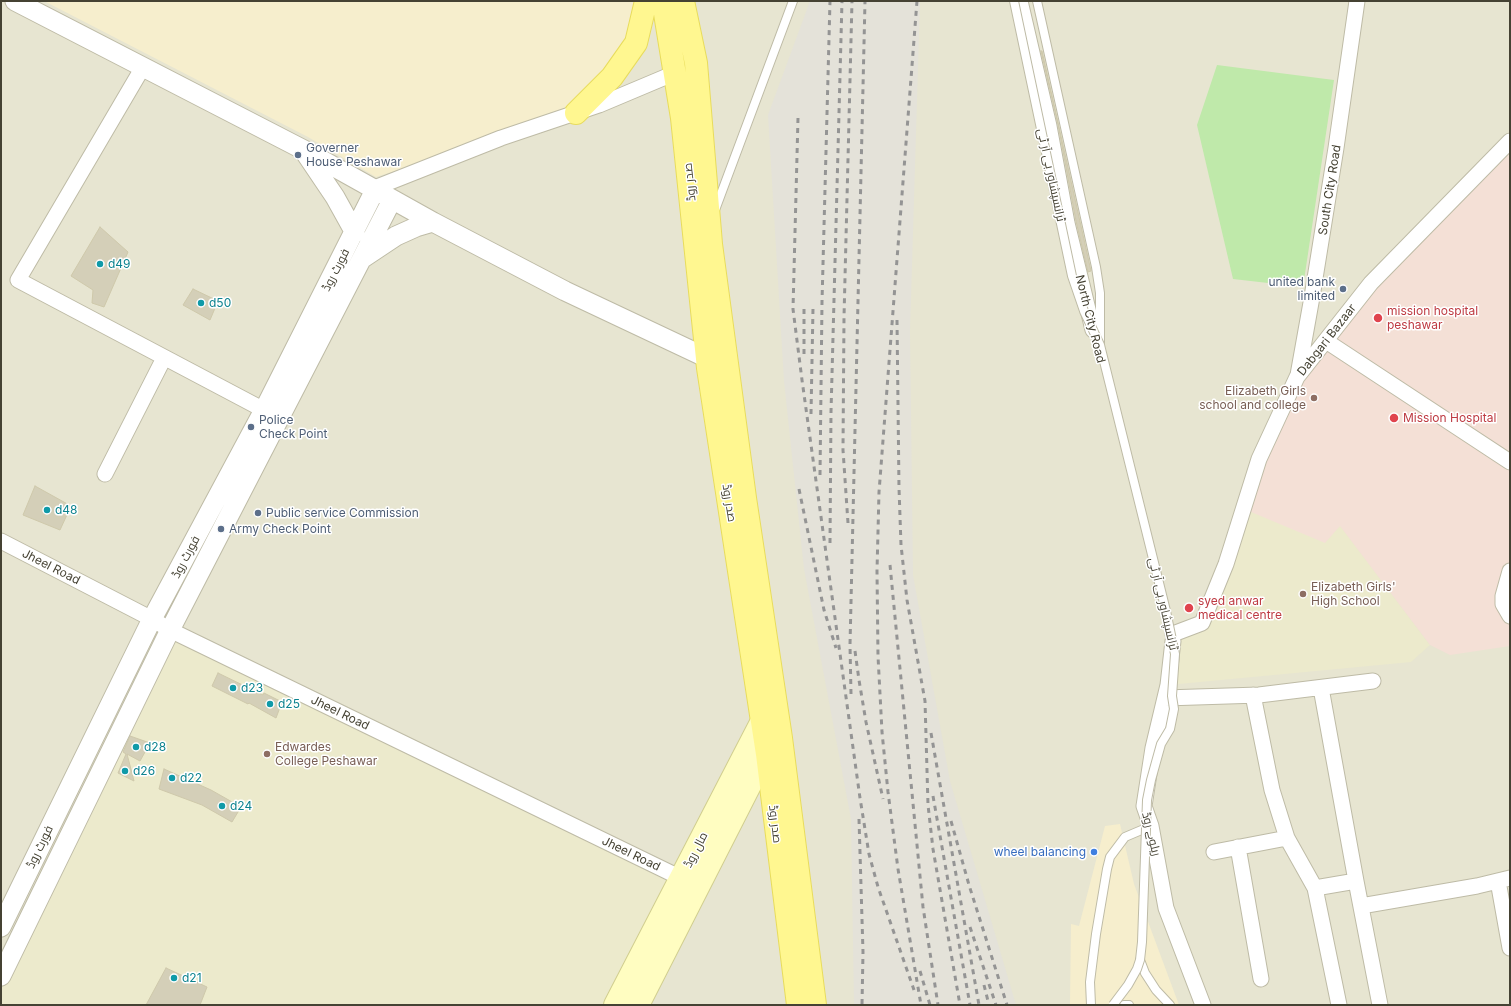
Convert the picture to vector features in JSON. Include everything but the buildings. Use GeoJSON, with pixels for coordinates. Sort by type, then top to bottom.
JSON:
{"type":"FeatureCollection","features":[{"type":"Feature","properties":{"kind":"main road"},"geometry":{"type":"LineString","coordinates":[[576,113],[612,77],[636,43],[646,1]]}},
{"type":"Feature","properties":{"kind":"main road","name":"صدر روڈ"},"geometry":{"type":"LineString","coordinates":[[664,1],[682,118],[694,220],[707,358],[771,724],[815,1005]]}},
{"type":"Feature","properties":{"kind":"main road","name":"صدر روڈ"},"geometry":{"type":"LineString","coordinates":[[683,1],[696,63],[709,227],[744,490],[774,693]]}},
{"type":"Feature","properties":{"kind":"main road","name":"مال روڈ"},"geometry":{"type":"LineString","coordinates":[[616,1005],[681,878],[771,724],[774,693]]}},
{"type":"Feature","properties":{"kind":"main road","name":"صدر روڈ"},"geometry":{"type":"LineString","coordinates":[[771,724],[767,754],[798,1005]]}},
{"type":"Feature","properties":{"kind":"main road","name":"مال روڈ"},"geometry":{"type":"LineString","coordinates":[[638,1005],[767,754]]}},
{"type":"Feature","properties":{"kind":"street"},"geometry":{"type":"LineString","coordinates":[[15,1],[304,150],[392,200],[565,291],[707,358]]}},
{"type":"Feature","properties":{"kind":"street","name":"North City Road"},"geometry":{"type":"LineString","coordinates":[[1020,1],[1049,126],[1071,238],[1130,480],[1173,634]]}},
{"type":"Feature","properties":{"kind":"street","name":"South City Road"},"geometry":{"type":"LineString","coordinates":[[1297,377],[1312,297],[1336,148],[1357,1]]}},
{"type":"Feature","properties":{"kind":"street"},"geometry":{"type":"LineString","coordinates":[[143,67],[18,280],[264,410]]}},
{"type":"Feature","properties":{"kind":"street"},"geometry":{"type":"LineString","coordinates":[[374,190],[501,138],[599,105],[675,72]]}},
{"type":"Feature","properties":{"kind":"street","name":"Dabgari Bazaar"},"geometry":{"type":"LineString","coordinates":[[1173,634],[1202,623],[1226,564],[1259,459],[1297,377],[1371,283],[1510,141]]}},
{"type":"Feature","properties":{"kind":"street"},"geometry":{"type":"LineString","coordinates":[[304,150],[335,197],[355,233]]}},
{"type":"Feature","properties":{"kind":"street","name":"فورٹ روڈ"},"geometry":{"type":"LineString","coordinates":[[1,927],[152,619],[264,410],[355,233],[374,190]]}},
{"type":"Feature","properties":{"kind":"street","name":"فورٹ روڈ"},"geometry":{"type":"LineString","coordinates":[[1,976],[170,630],[392,200]]}},
{"type":"Feature","properties":{"kind":"street"},"geometry":{"type":"LineString","coordinates":[[362,259],[396,236],[416,227],[433,222]]}},
{"type":"Feature","properties":{"kind":"street"},"geometry":{"type":"LineString","coordinates":[[1326,341],[1510,462]]}},
{"type":"Feature","properties":{"kind":"street"},"geometry":{"type":"LineString","coordinates":[[105,474],[164,358]]}},
{"type":"Feature","properties":{"kind":"street","name":"Jheel Road"},"geometry":{"type":"LineString","coordinates":[[1,541],[152,619],[170,630],[681,878]]}},
{"type":"Feature","properties":{"kind":"street"},"geometry":{"type":"LineString","coordinates":[[1510,570],[1503,596],[1504,604],[1510,616]]}},
{"type":"Feature","properties":{"kind":"street","name":"ریلوے روڈ"},"geometry":{"type":"LineString","coordinates":[[1173,634],[1168,685],[1153,748],[1144,806],[1151,826],[1166,908],[1203,1005]]}},
{"type":"Feature","properties":{"kind":"street"},"geometry":{"type":"LineString","coordinates":[[1165,698],[1253,695],[1373,681]]}},
{"type":"Feature","properties":{"kind":"street"},"geometry":{"type":"LineString","coordinates":[[1321,688],[1380,1005]]}},
{"type":"Feature","properties":{"kind":"street"},"geometry":{"type":"LineString","coordinates":[[1253,695],[1272,790],[1287,838],[1315,888],[1339,1005]]}},
{"type":"Feature","properties":{"kind":"street"},"geometry":{"type":"LineString","coordinates":[[1214,852],[1287,838]]}},
{"type":"Feature","properties":{"kind":"street"},"geometry":{"type":"LineString","coordinates":[[1238,847],[1261,979]]}},
{"type":"Feature","properties":{"kind":"street"},"geometry":{"type":"LineString","coordinates":[[1361,906],[1504,880],[1510,948]]}},
{"type":"Feature","properties":{"kind":"street"},"geometry":{"type":"LineString","coordinates":[[1315,888],[1356,881]]}},
{"type":"Feature","properties":{"kind":"lane"},"geometry":{"type":"LineString","coordinates":[[709,227],[793,1]]}},
{"type":"Feature","properties":{"kind":"lane","name":"ٹرانسپشاور بی آر ٹی"},"geometry":{"type":"LineString","coordinates":[[1014,1],[1072,276],[1084,311],[1100,345],[1166,611],[1175,654],[1172,696],[1174,709],[1170,729],[1161,744],[1147,800],[1142,942],[1140,960],[1128,985],[1113,1005]]}},
{"type":"Feature","properties":{"kind":"lane","name":"ٹرانسپشاور بی آر ٹی"},"geometry":{"type":"LineString","coordinates":[[1037,1],[1096,267],[1100,293],[1100,345]]}},
{"type":"Feature","properties":{"kind":"lane"},"geometry":{"type":"LineString","coordinates":[[1091,1005],[1090,982],[1096,934],[1106,870],[1110,857],[1125,837],[1151,826]]}},
{"type":"Feature","properties":{"kind":"lane"},"geometry":{"type":"LineString","coordinates":[[1140,960],[1145,973],[1156,990],[1170,1005]]}},
{"type":"Feature","properties":{"kind":"lane"},"geometry":{"type":"LineString","coordinates":[[1124,1005],[1129,1005]]}},
{"type":"Feature","properties":{"kind":"shaded area"},"geometry":{"type":"Polygon","coordinates":[[[1,1],[1510,1],[1510,1005],[1,1005],[1,1]]]}},
{"type":"Feature","properties":{"kind":"shaded area"},"geometry":{"type":"Polygon","coordinates":[[[44,1],[646,1],[636,43],[576,113],[376,177],[308,137],[44,1]]]}},
{"type":"Feature","properties":{"kind":"shaded area"},"geometry":{"type":"Polygon","coordinates":[[[810,1],[920,1],[910,331],[913,575],[950,781],[1016,1005],[854,1005],[851,819],[804,569],[784,381],[768,115],[810,1]]]}},
{"type":"Feature","properties":{"kind":"shaded area","name":"Mission Hospital"},"geometry":{"type":"Polygon","coordinates":[[[1510,142],[1510,646],[1450,655],[1430,645],[1340,526],[1325,543],[1244,509],[1297,377],[1371,283],[1510,142]]]}},
{"type":"Feature","properties":{"kind":"shaded area","name":"Elizabeth Girls' High School"},"geometry":{"type":"Polygon","coordinates":[[[1244,509],[1340,525],[1430,645],[1411,662],[1168,685],[1173,634],[1202,623],[1244,509]]]}},
{"type":"Feature","properties":{"kind":"shaded area","name":"Edwardes College Peshawar"},"geometry":{"type":"Polygon","coordinates":[[[170,630],[681,878],[615,1005],[1,1005],[1,976],[170,630]]]}},
{"type":"Feature","properties":{"kind":"shaded area"},"geometry":{"type":"Polygon","coordinates":[[[1120,824],[1134,884],[1179,1005],[1070,1005],[1071,924],[1079,926],[1105,826],[1120,824]]]}},
{"type":"Feature","properties":{"kind":"green space"},"geometry":{"type":"Polygon","coordinates":[[[1217,65],[1334,80],[1303,287],[1233,279],[1197,125],[1217,65]]]}},
{"type":"Feature","properties":{"kind":"railway"},"geometry":{"type":"LineString","coordinates":[[820,475],[822,302],[830,1]]}},
{"type":"Feature","properties":{"kind":"railway"},"geometry":{"type":"LineString","coordinates":[[830,543],[831,412],[842,1]]}},
{"type":"Feature","properties":{"kind":"railway"},"geometry":{"type":"LineString","coordinates":[[848,523],[843,450],[844,317],[852,1]]}},
{"type":"Feature","properties":{"kind":"railway"},"geometry":{"type":"LineString","coordinates":[[851,694],[850,645],[865,1]]}},
{"type":"Feature","properties":{"kind":"railway"},"geometry":{"type":"LineString","coordinates":[[917,1],[879,492],[877,571],[878,656],[882,732],[888,792],[898,869],[921,1005]]}},
{"type":"Feature","properties":{"kind":"railway"},"geometry":{"type":"LineString","coordinates":[[798,118],[793,309],[802,380],[869,854],[878,887],[914,990]]}},
{"type":"Feature","properties":{"kind":"railway"},"geometry":{"type":"LineString","coordinates":[[804,308],[804,354]]}},
{"type":"Feature","properties":{"kind":"railway"},"geometry":{"type":"LineString","coordinates":[[811,414],[813,308]]}},
{"type":"Feature","properties":{"kind":"railway"},"geometry":{"type":"LineString","coordinates":[[897,320],[901,545],[907,600],[925,701],[928,805],[933,849],[960,1005]]}},
{"type":"Feature","properties":{"kind":"railway"},"geometry":{"type":"LineString","coordinates":[[799,489],[824,610],[836,648]]}},
{"type":"Feature","properties":{"kind":"railway"},"geometry":{"type":"LineString","coordinates":[[890,565],[923,907],[938,1005]]}},
{"type":"Feature","properties":{"kind":"railway"},"geometry":{"type":"LineString","coordinates":[[855,651],[866,722],[883,799]]}},
{"type":"Feature","properties":{"kind":"railway"},"geometry":{"type":"LineString","coordinates":[[931,733],[979,1005]]}},
{"type":"Feature","properties":{"kind":"railway"},"geometry":{"type":"LineString","coordinates":[[933,796],[970,1005]]}},
{"type":"Feature","properties":{"kind":"railway"},"geometry":{"type":"LineString","coordinates":[[859,819],[863,952],[862,1005]]}},
{"type":"Feature","properties":{"kind":"railway"},"geometry":{"type":"LineString","coordinates":[[951,821],[969,885],[1007,1005]]}},
{"type":"Feature","properties":{"kind":"railway"},"geometry":{"type":"LineString","coordinates":[[970,927],[996,1005]]}},
{"type":"Feature","properties":{"kind":"railway"},"geometry":{"type":"LineString","coordinates":[[920,971],[930,1005]]}},
{"type":"Feature","properties":{"kind":"railway"},"geometry":{"type":"LineString","coordinates":[[984,985],[989,1005]]}},
{"type":"Feature","properties":{"kind":"place","name":"Governer House Peshawar"},"geometry":{"type":"Point","coordinates":[298,155]}},
{"type":"Feature","properties":{"kind":"place","name":"d49"},"geometry":{"type":"Point","coordinates":[100,264]}},
{"type":"Feature","properties":{"kind":"place","name":"united bank limited"},"geometry":{"type":"Point","coordinates":[1343,289]}},
{"type":"Feature","properties":{"kind":"place","name":"d50"},"geometry":{"type":"Point","coordinates":[201,303]}},
{"type":"Feature","properties":{"kind":"place","name":"mission hospital peshawar"},"geometry":{"type":"Point","coordinates":[1378,318]}},
{"type":"Feature","properties":{"kind":"place","name":"Elizabeth Girls school and college"},"geometry":{"type":"Point","coordinates":[1314,398]}},
{"type":"Feature","properties":{"kind":"place","name":"Mission Hospital"},"geometry":{"type":"Point","coordinates":[1394,418]}},
{"type":"Feature","properties":{"kind":"place","name":"Police Check Point"},"geometry":{"type":"Point","coordinates":[251,427]}},
{"type":"Feature","properties":{"kind":"place","name":"d48"},"geometry":{"type":"Point","coordinates":[47,510]}},
{"type":"Feature","properties":{"kind":"place","name":"Public service Commission"},"geometry":{"type":"Point","coordinates":[258,513]}},
{"type":"Feature","properties":{"kind":"place","name":"Army Check Point"},"geometry":{"type":"Point","coordinates":[221,529]}},
{"type":"Feature","properties":{"kind":"place","name":"Elizabeth Girls' High School"},"geometry":{"type":"Point","coordinates":[1303,594]}},
{"type":"Feature","properties":{"kind":"place","name":"syed anwar medical centre"},"geometry":{"type":"Point","coordinates":[1189,608]}},
{"type":"Feature","properties":{"kind":"place","name":"d23"},"geometry":{"type":"Point","coordinates":[233,688]}},
{"type":"Feature","properties":{"kind":"place","name":"d25"},"geometry":{"type":"Point","coordinates":[270,704]}},
{"type":"Feature","properties":{"kind":"place","name":"d28"},"geometry":{"type":"Point","coordinates":[136,747]}},
{"type":"Feature","properties":{"kind":"place","name":"Edwardes College Peshawar"},"geometry":{"type":"Point","coordinates":[267,754]}},
{"type":"Feature","properties":{"kind":"place","name":"d26"},"geometry":{"type":"Point","coordinates":[125,771]}},
{"type":"Feature","properties":{"kind":"place","name":"d22"},"geometry":{"type":"Point","coordinates":[172,778]}},
{"type":"Feature","properties":{"kind":"place","name":"d24"},"geometry":{"type":"Point","coordinates":[222,806]}},
{"type":"Feature","properties":{"kind":"place","name":"wheel balancing"},"geometry":{"type":"Point","coordinates":[1094,852]}},
{"type":"Feature","properties":{"kind":"place","name":"d21"},"geometry":{"type":"Point","coordinates":[174,978]}}]}
